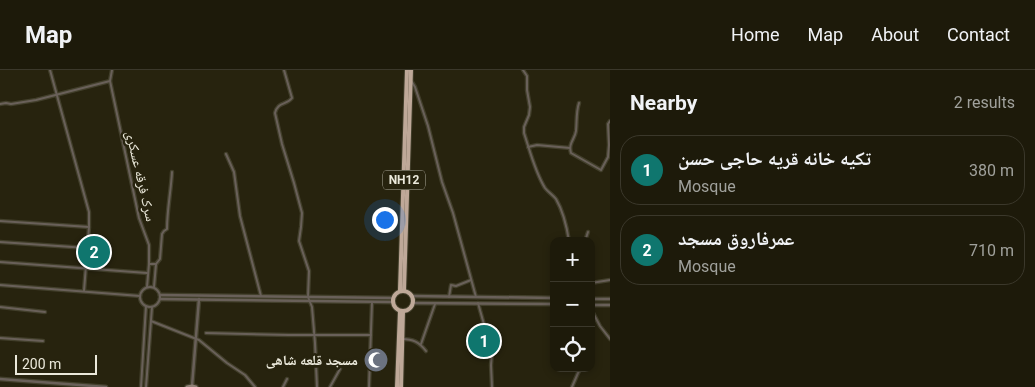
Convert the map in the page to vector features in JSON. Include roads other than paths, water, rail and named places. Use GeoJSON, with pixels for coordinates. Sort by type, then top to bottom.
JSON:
{"type":"FeatureCollection","features":[{"type":"Feature","properties":{"kind":"highway","name":"NH12"},"geometry":{"type":"LineString","coordinates":[[402,290],[407,70]]}},
{"type":"Feature","properties":{"kind":"highway","name":"NH12"},"geometry":{"type":"LineString","coordinates":[[402,290],[411,70]]}},
{"type":"Feature","properties":{"kind":"highway"},"geometry":{"type":"LineString","coordinates":[[402,290],[409,292],[412,296],[413,303],[410,308],[401,311],[394,307],[393,300],[395,294],[402,290]]}},
{"type":"Feature","properties":{"kind":"highway"},"geometry":{"type":"LineString","coordinates":[[401,311],[401,387]]}},
{"type":"Feature","properties":{"kind":"highway"},"geometry":{"type":"LineString","coordinates":[[397,387],[401,311]]}},
{"type":"Feature","properties":{"kind":"main road"},"geometry":{"type":"LineString","coordinates":[[187,387],[194,386]]}},
{"type":"Feature","properties":{"kind":"street"},"geometry":{"type":"LineString","coordinates":[[50,70],[89,212],[84,292]]}},
{"type":"Feature","properties":{"kind":"street","name":"سرک فرقه عسکری"},"geometry":{"type":"LineString","coordinates":[[112,70],[110,81],[139,218],[149,245],[146,287]]}},
{"type":"Feature","properties":{"kind":"street"},"geometry":{"type":"LineString","coordinates":[[284,70],[292,98],[289,102],[280,105],[275,113],[302,213],[298,241],[309,271],[308,297],[312,307],[315,334],[317,387]]}},
{"type":"Feature","properties":{"kind":"street"},"geometry":{"type":"LineString","coordinates":[[523,70],[527,76],[527,90],[530,102],[524,133],[537,171],[546,189],[556,199],[560,208],[569,237]]}},
{"type":"Feature","properties":{"kind":"street"},"geometry":{"type":"LineString","coordinates":[[411,80],[428,126],[442,182],[453,213],[476,297]]}},
{"type":"Feature","properties":{"kind":"street"},"geometry":{"type":"LineString","coordinates":[[0,104],[28,102],[110,81]]}},
{"type":"Feature","properties":{"kind":"street"},"geometry":{"type":"LineString","coordinates":[[579,103],[576,132],[570,148],[571,153],[602,170],[608,157],[608,124],[610,121]]}},
{"type":"Feature","properties":{"kind":"street"},"geometry":{"type":"LineString","coordinates":[[528,147],[537,145],[570,148]]}},
{"type":"Feature","properties":{"kind":"street"},"geometry":{"type":"LineString","coordinates":[[226,154],[234,172],[240,216],[261,296]]}},
{"type":"Feature","properties":{"kind":"street"},"geometry":{"type":"LineString","coordinates":[[154,287],[156,264],[160,258],[162,234],[167,229],[172,172]]}},
{"type":"Feature","properties":{"kind":"street"},"geometry":{"type":"LineString","coordinates":[[0,221],[89,227]]}},
{"type":"Feature","properties":{"kind":"street"},"geometry":{"type":"LineString","coordinates":[[586,237],[588,232]]}},
{"type":"Feature","properties":{"kind":"street"},"geometry":{"type":"LineString","coordinates":[[0,242],[87,248]]}},
{"type":"Feature","properties":{"kind":"street"},"geometry":{"type":"LineString","coordinates":[[0,262],[148,273]]}},
{"type":"Feature","properties":{"kind":"street"},"geometry":{"type":"LineString","coordinates":[[149,264],[156,264]]}},
{"type":"Feature","properties":{"kind":"street"},"geometry":{"type":"LineString","coordinates":[[449,297],[451,285],[456,286],[472,280]]}},
{"type":"Feature","properties":{"kind":"street"},"geometry":{"type":"LineString","coordinates":[[595,282],[610,280]]}},
{"type":"Feature","properties":{"kind":"street"},"geometry":{"type":"LineString","coordinates":[[0,285],[140,296]]}},
{"type":"Feature","properties":{"kind":"street"},"geometry":{"type":"LineString","coordinates":[[146,287],[154,287],[160,297],[157,304],[152,307],[146,306],[142,303],[140,296],[142,290],[146,287]]}},
{"type":"Feature","properties":{"kind":"street"},"geometry":{"type":"LineString","coordinates":[[160,297],[261,296],[393,300]]}},
{"type":"Feature","properties":{"kind":"street"},"geometry":{"type":"LineString","coordinates":[[412,296],[550,298]]}},
{"type":"Feature","properties":{"kind":"street"},"geometry":{"type":"LineString","coordinates":[[160,297],[372,302],[393,300]]}},
{"type":"Feature","properties":{"kind":"street"},"geometry":{"type":"LineString","coordinates":[[194,386],[199,299]]}},
{"type":"Feature","properties":{"kind":"street"},"geometry":{"type":"LineString","coordinates":[[595,299],[610,299]]}},
{"type":"Feature","properties":{"kind":"street"},"geometry":{"type":"LineString","coordinates":[[369,387],[372,302]]}},
{"type":"Feature","properties":{"kind":"street"},"geometry":{"type":"LineString","coordinates":[[421,344],[435,302]]}},
{"type":"Feature","properties":{"kind":"street"},"geometry":{"type":"LineString","coordinates":[[413,303],[550,304]]}},
{"type":"Feature","properties":{"kind":"street"},"geometry":{"type":"LineString","coordinates":[[478,303],[492,353],[492,387]]}},
{"type":"Feature","properties":{"kind":"street"},"geometry":{"type":"LineString","coordinates":[[595,305],[610,305]]}},
{"type":"Feature","properties":{"kind":"street"},"geometry":{"type":"LineString","coordinates":[[140,387],[146,306]]}},
{"type":"Feature","properties":{"kind":"street"},"geometry":{"type":"LineString","coordinates":[[0,307],[45,312]]}},
{"type":"Feature","properties":{"kind":"street"},"geometry":{"type":"LineString","coordinates":[[146,387],[152,307]]}},
{"type":"Feature","properties":{"kind":"street"},"geometry":{"type":"LineString","coordinates":[[595,317],[610,339]]}},
{"type":"Feature","properties":{"kind":"street"},"geometry":{"type":"LineString","coordinates":[[150,321],[196,338],[245,375],[255,387]]}},
{"type":"Feature","properties":{"kind":"street"},"geometry":{"type":"LineString","coordinates":[[206,333],[370,335]]}},
{"type":"Feature","properties":{"kind":"street"},"geometry":{"type":"LineString","coordinates":[[0,338],[43,341]]}},
{"type":"Feature","properties":{"kind":"street"},"geometry":{"type":"LineString","coordinates":[[402,338],[411,339],[421,344],[426,351]]}},
{"type":"Feature","properties":{"kind":"street"},"geometry":{"type":"LineString","coordinates":[[330,387],[340,369]]}},
{"type":"Feature","properties":{"kind":"street"},"geometry":{"type":"LineString","coordinates":[[572,387],[579,372]]}},
{"type":"Feature","properties":{"kind":"street"},"geometry":{"type":"LineString","coordinates":[[0,379],[106,387]]}},
{"type":"Feature","properties":{"kind":"street"},"geometry":{"type":"LineString","coordinates":[[283,387],[287,379]]}},
{"type":"Feature","properties":{"kind":"place","name":"عمرفاروق مسجد"},"geometry":{"type":"Point","coordinates":[94,252]}},
{"type":"Feature","properties":{"kind":"place","name":"تکیه خانه قریه حاجی حسن"},"geometry":{"type":"Point","coordinates":[484,341]}},
{"type":"Feature","properties":{"kind":"place","name":"مسجد قلعه شاهی"},"geometry":{"type":"Point","coordinates":[376,360]}}]}
